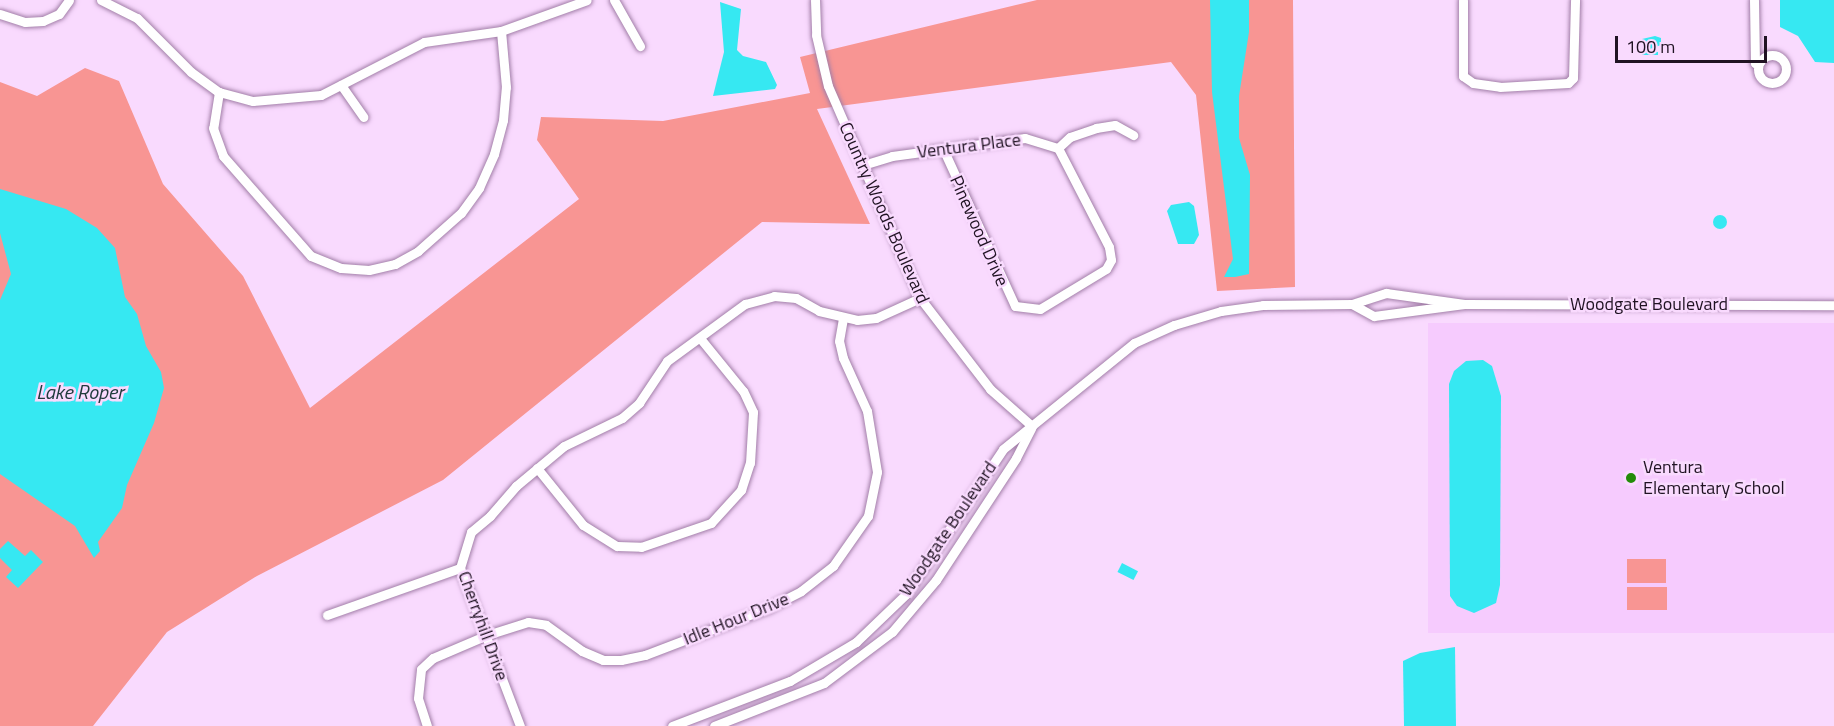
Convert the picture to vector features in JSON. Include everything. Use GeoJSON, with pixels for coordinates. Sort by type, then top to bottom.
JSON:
{"type":"FeatureCollection","features":[{"type":"Feature","properties":{"kind":"street"},"geometry":{"type":"LineString","coordinates":[[0,14],[25,22],[43,21],[59,14],[69,0]]}},
{"type":"Feature","properties":{"kind":"street"},"geometry":{"type":"LineString","coordinates":[[101,0],[137,18],[191,72],[219,92],[253,101],[291,100],[321,94],[424,42],[501,31],[587,0]]}},
{"type":"Feature","properties":{"kind":"street"},"geometry":{"type":"LineString","coordinates":[[614,0],[640,46]]}},
{"type":"Feature","properties":{"kind":"street","name":"Country Woods Boulevard"},"geometry":{"type":"LineString","coordinates":[[814,0],[816,35],[828,86],[920,298],[990,389],[1032,426]]}},
{"type":"Feature","properties":{"kind":"street"},"geometry":{"type":"LineString","coordinates":[[1463,0],[1463,76],[1473,83],[1500,87],[1568,83],[1573,78],[1575,0]]}},
{"type":"Feature","properties":{"kind":"street"},"geometry":{"type":"LineString","coordinates":[[1754,0],[1755,63],[1760,63]]}},
{"type":"Feature","properties":{"kind":"street"},"geometry":{"type":"LineString","coordinates":[[219,92],[213,128],[223,156],[311,256],[341,268],[369,270],[395,264],[418,251],[461,213],[479,188],[503,120],[506,87],[501,31]]}},
{"type":"Feature","properties":{"kind":"street"},"geometry":{"type":"LineString","coordinates":[[341,85],[363,117]]}},
{"type":"Feature","properties":{"kind":"street"},"geometry":{"type":"LineString","coordinates":[[1058,148],[1070,136],[1096,128],[1115,125],[1133,135]]}},
{"type":"Feature","properties":{"kind":"street","name":"Ventura Place"},"geometry":{"type":"LineString","coordinates":[[863,165],[892,156],[1025,138],[1058,148]]}},
{"type":"Feature","properties":{"kind":"street","name":"Pinewood Drive"},"geometry":{"type":"LineString","coordinates":[[943,149],[1015,306],[1040,309],[1106,269],[1111,260],[1109,248],[1058,148]]}},
{"type":"Feature","properties":{"kind":"street","name":"Woodgate Boulevard"},"geometry":{"type":"LineString","coordinates":[[672,726],[816,668],[856,642],[906,594],[1003,449],[1134,343],[1174,325],[1221,310],[1263,305],[1352,304],[1386,293],[1464,304]]}},
{"type":"Feature","properties":{"kind":"street","name":"Cherryhill Drive"},"geometry":{"type":"LineString","coordinates":[[520,726],[460,568],[471,532],[537,468],[564,446],[622,418],[639,403],[667,361],[745,304],[774,296],[796,298],[843,319],[876,318],[920,298]]}},
{"type":"Feature","properties":{"kind":"street","name":"Woodgate Boulevard"},"geometry":{"type":"LineString","coordinates":[[1352,304],[1374,316],[1464,304],[1834,305]]}},
{"type":"Feature","properties":{"kind":"street","name":"Idle Hour Drive"},"geometry":{"type":"LineString","coordinates":[[427,726],[418,698],[421,669],[433,658],[487,635],[528,622],[546,625],[582,651],[603,660],[621,660],[645,655],[768,608],[801,591],[833,566],[868,516],[877,472],[867,411],[843,358],[839,340],[843,319]]}},
{"type":"Feature","properties":{"kind":"street"},"geometry":{"type":"LineString","coordinates":[[537,468],[583,525],[617,546],[641,547],[711,523],[741,490],[750,463],[753,412],[742,392],[699,338]]}},
{"type":"Feature","properties":{"kind":"street","name":"Woodgate Boulevard"},"geometry":{"type":"LineString","coordinates":[[714,726],[824,682],[892,632],[915,608],[1016,458],[1032,426]]}},
{"type":"Feature","properties":{"kind":"street"},"geometry":{"type":"LineString","coordinates":[[961,510],[976,518]]}},
{"type":"Feature","properties":{"kind":"street"},"geometry":{"type":"LineString","coordinates":[[327,615],[460,568]]}},
{"type":"Feature","properties":{"kind":"street"},"geometry":{"type":"LineString","coordinates":[[827,662],[835,676]]}},
{"type":"Feature","properties":{"kind":"street"},"geometry":{"type":"LineString","coordinates":[[816,668],[824,682]]}},
{"type":"Feature","properties":{"kind":"shaded area"},"geometry":{"type":"Polygon","coordinates":[[[1037,0],[1293,0],[1295,287],[1217,291],[1196,95],[1171,62],[817,109],[870,224],[762,222],[443,480],[257,576],[167,632],[93,726],[0,726],[0,82],[37,96],[85,68],[119,81],[163,184],[243,276],[310,408],[579,199],[537,140],[541,117],[663,121],[810,93],[800,57],[1037,0]]]}},
{"type":"Feature","properties":{"kind":"shaded area","name":"Ventura Elementary School"},"geometry":{"type":"Polygon","coordinates":[[[1428,323],[1834,323],[1834,633],[1428,633],[1428,323]]]}},
{"type":"Feature","properties":{"kind":"shaded area"},"geometry":{"type":"Polygon","coordinates":[[[1627,559],[1666,559],[1666,583],[1627,583],[1627,559]]]}},
{"type":"Feature","properties":{"kind":"shaded area"},"geometry":{"type":"Polygon","coordinates":[[[1627,587],[1667,587],[1667,610],[1627,610],[1627,587]]]}},
{"type":"Feature","properties":{"kind":"water"},"geometry":{"type":"Polygon","coordinates":[[[1210,0],[1249,0],[1249,32],[1239,96],[1239,138],[1250,175],[1249,274],[1235,277],[1224,277],[1233,259],[1212,92],[1210,0]]]}},
{"type":"Feature","properties":{"kind":"water"},"geometry":{"type":"Polygon","coordinates":[[[1780,0],[1834,0],[1834,63],[1815,62],[1798,36],[1780,27],[1780,0]]]}},
{"type":"Feature","properties":{"kind":"water"},"geometry":{"type":"Polygon","coordinates":[[[720,2],[741,9],[737,50],[743,56],[766,62],[777,85],[775,89],[713,96],[724,52],[720,2]]]}},
{"type":"Feature","properties":{"kind":"water"},"geometry":{"type":"Polygon","coordinates":[[[1655,36],[1661,38],[1661,45],[1644,51],[1658,52],[1658,55],[1642,55],[1642,39],[1655,36]]]}},
{"type":"Feature","properties":{"kind":"water","name":"Lake Roper"},"geometry":{"type":"Polygon","coordinates":[[[0,189],[66,209],[97,228],[115,248],[125,297],[137,314],[146,346],[161,372],[164,388],[154,423],[127,485],[122,508],[98,542],[100,551],[94,558],[75,526],[0,474],[0,300],[11,274],[0,233],[0,189]]]}},
{"type":"Feature","properties":{"kind":"water"},"geometry":{"type":"Polygon","coordinates":[[[1189,202],[1194,206],[1199,235],[1194,244],[1178,244],[1167,211],[1171,205],[1189,202]]]}},
{"type":"Feature","properties":{"kind":"water"},"geometry":{"type":"Polygon","coordinates":[[[1717,215],[1723,215],[1727,222],[1723,229],[1717,229],[1713,225],[1713,219],[1717,215]]]}},
{"type":"Feature","properties":{"kind":"water"},"geometry":{"type":"Polygon","coordinates":[[[1483,360],[1492,366],[1501,396],[1500,585],[1496,603],[1474,613],[1457,606],[1450,596],[1449,384],[1454,371],[1466,361],[1483,360]]]}},
{"type":"Feature","properties":{"kind":"water"},"geometry":{"type":"Polygon","coordinates":[[[8,541],[25,556],[31,550],[43,562],[18,588],[6,577],[12,570],[0,558],[0,549],[8,541]]]}},
{"type":"Feature","properties":{"kind":"water"},"geometry":{"type":"Polygon","coordinates":[[[1122,563],[1138,571],[1133,580],[1117,572],[1122,563]]]}},
{"type":"Feature","properties":{"kind":"water"},"geometry":{"type":"Polygon","coordinates":[[[1455,647],[1456,726],[1404,726],[1403,661],[1420,653],[1455,647]]]}},
{"type":"Feature","properties":{"kind":"place","name":"Ventura Elementary School"},"geometry":{"type":"Point","coordinates":[1631,478]}}]}
